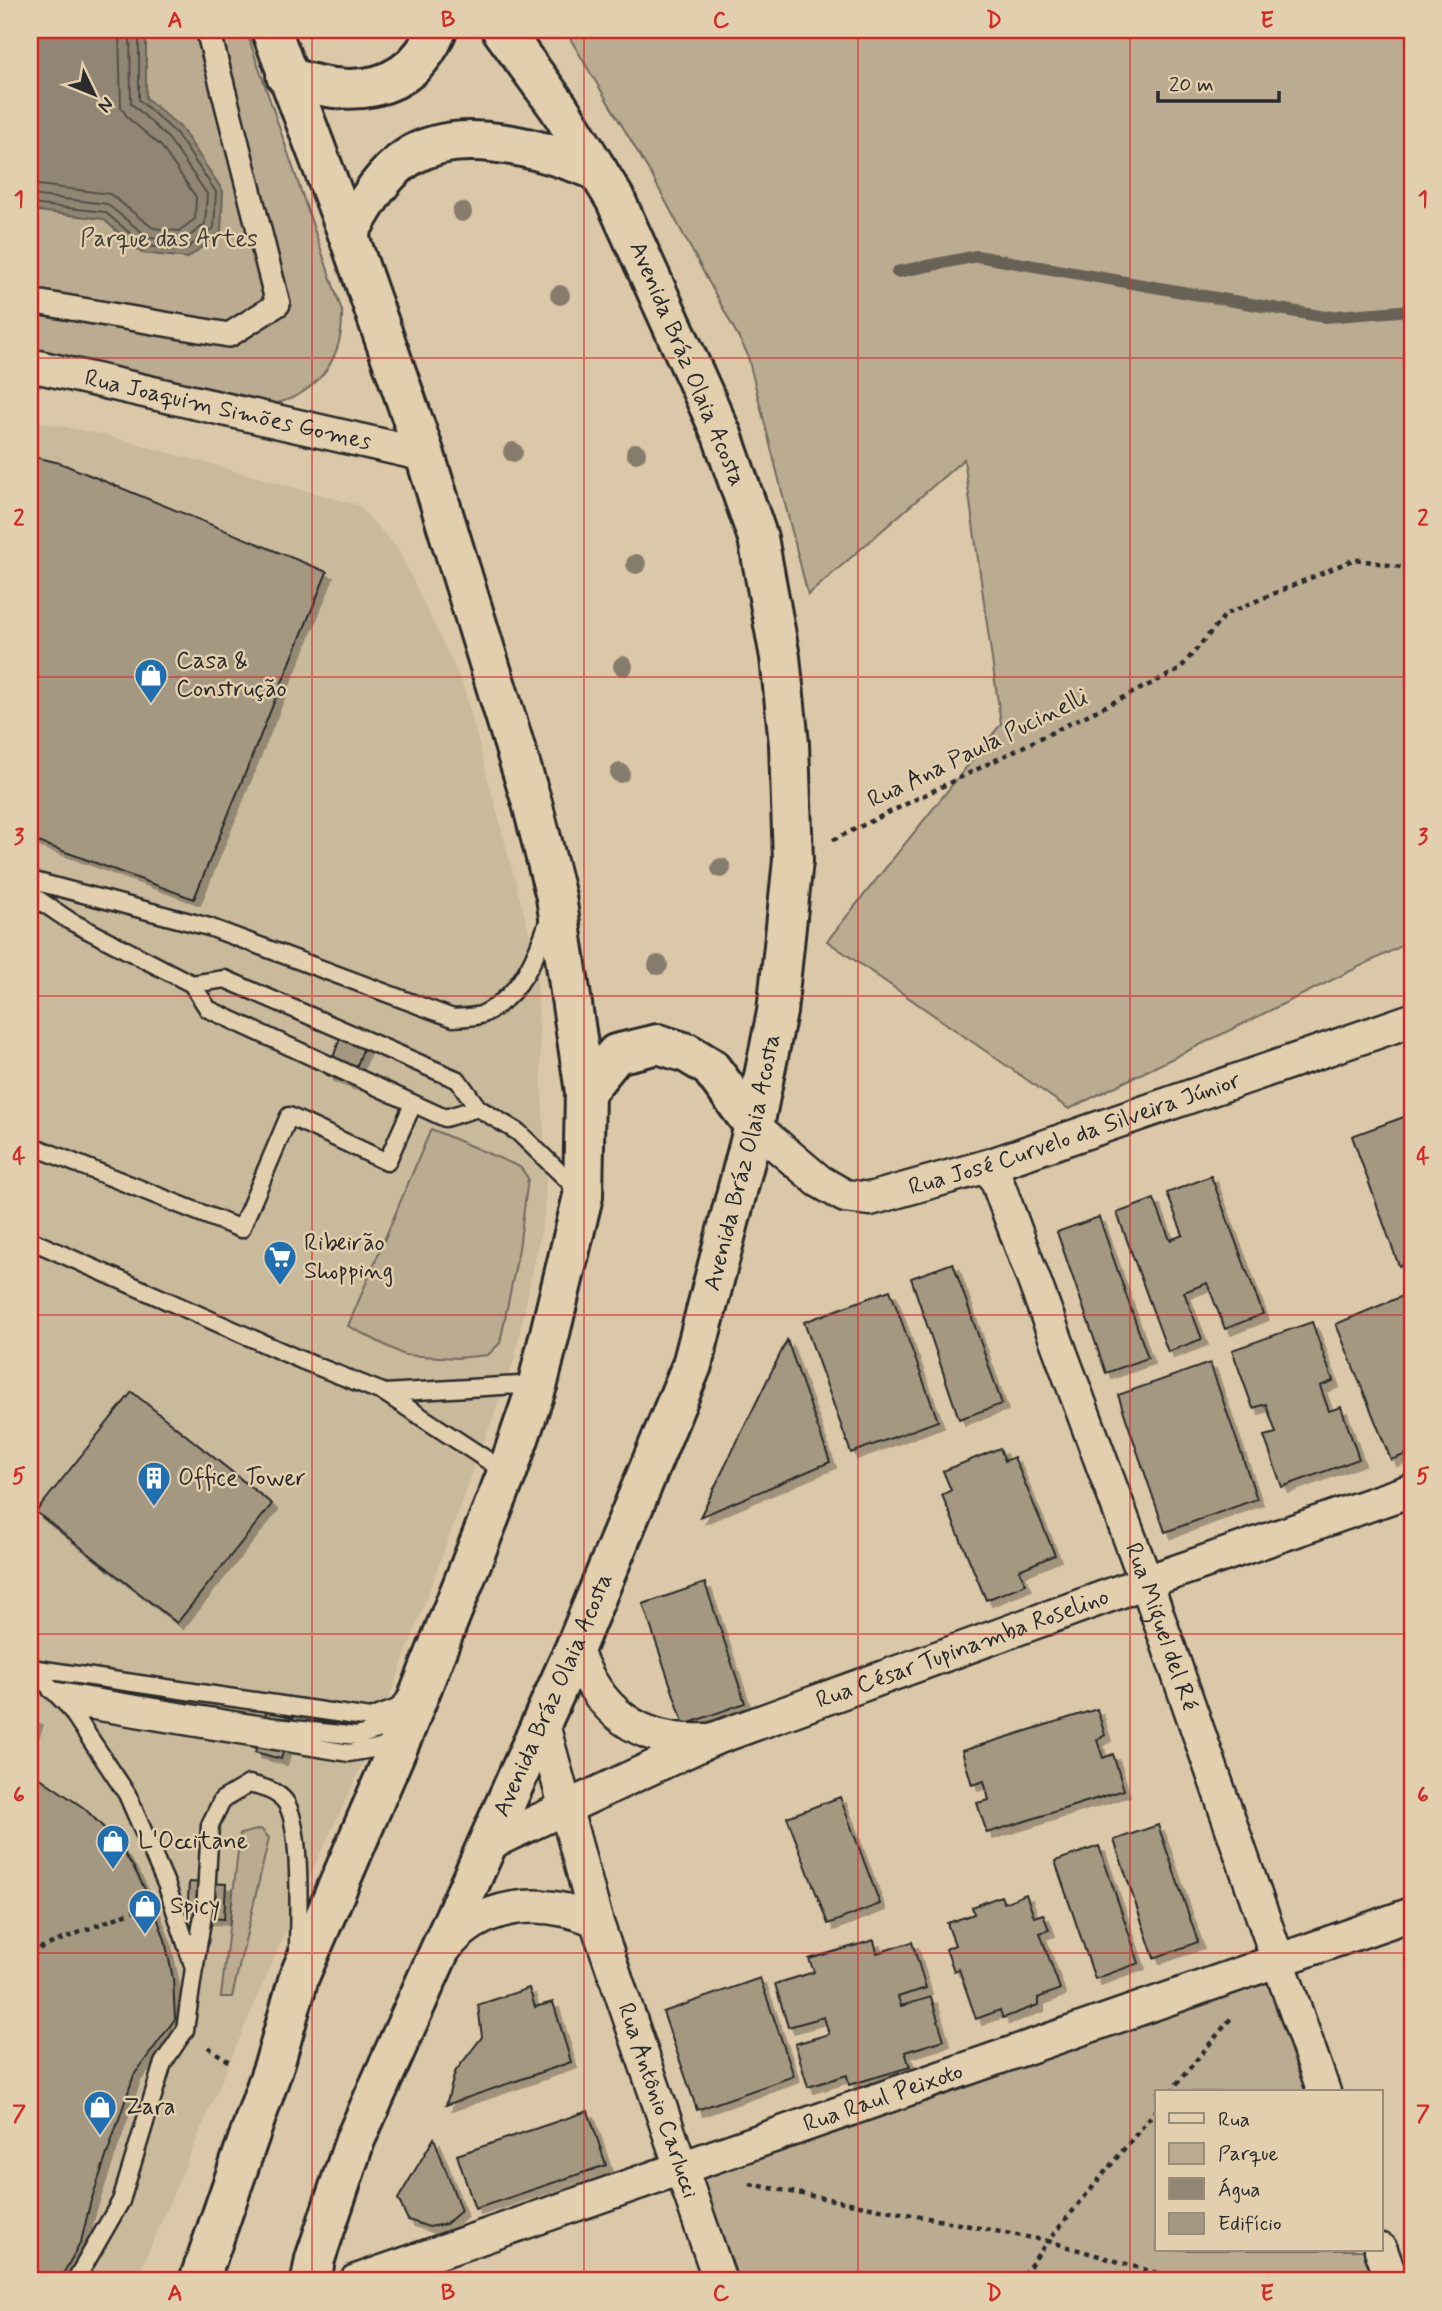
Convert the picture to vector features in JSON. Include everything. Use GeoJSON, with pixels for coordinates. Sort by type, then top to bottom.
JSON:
{"type":"FeatureCollection","features":[{"type":"Feature","properties":{"kind":"street"},"geometry":{"type":"LineString","coordinates":[[30,301],[229,335],[278,304],[208,30]]}},
{"type":"Feature","properties":{"kind":"street"},"geometry":{"type":"LineString","coordinates":[[199,2281],[275,2062],[299,1977],[415,1705],[507,1473],[538,1384],[561,1300],[583,1196],[585,1092],[556,897],[532,803],[425,455],[348,234],[286,76],[271,30]]}},
{"type":"Feature","properties":{"kind":"street"},"geometry":{"type":"LineString","coordinates":[[286,76],[335,90],[376,86],[412,68],[425,54],[437,30]]}},
{"type":"Feature","properties":{"kind":"street","name":"Avenida Bráz Olaia Acosta"},"geometry":{"type":"LineString","coordinates":[[311,2281],[315,2259],[355,2140],[575,1648],[692,1365],[754,1126],[777,1012],[793,860],[789,744],[780,657],[758,538],[722,435],[615,199],[502,30]]}},
{"type":"Feature","properties":{"kind":"street"},"geometry":{"type":"LineString","coordinates":[[348,234],[388,174],[408,157],[430,148],[464,142],[516,146],[557,155],[598,171]]}},
{"type":"Feature","properties":{"kind":"street","name":"Rua Joaquim Simões Gomes"},"geometry":{"type":"LineString","coordinates":[[30,365],[425,455]]}},
{"type":"Feature","properties":{"kind":"street","name":"Rua José Curvelo da Silveira Júnior"},"geometry":{"type":"LineString","coordinates":[[754,1126],[819,1181],[845,1196],[870,1199],[991,1165],[1412,1020]]}},
{"type":"Feature","properties":{"kind":"street"},"geometry":{"type":"LineString","coordinates":[[585,1092],[616,1054],[658,1044],[687,1053],[710,1067],[754,1126]]}},
{"type":"Feature","properties":{"kind":"street","name":"Rua Miguel del Ré"},"geometry":{"type":"LineString","coordinates":[[991,1165],[1146,1582],[1323,2090]]}},
{"type":"Feature","properties":{"kind":"street","name":"Rua César Tupinamba Roselino"},"geometry":{"type":"LineString","coordinates":[[486,1845],[711,1740],[1146,1582],[1412,1490]]}},
{"type":"Feature","properties":{"kind":"street","name":"Rua César Tupinamba Roselino"},"geometry":{"type":"LineString","coordinates":[[575,1648],[602,1701],[624,1721],[651,1734],[681,1741],[711,1740]]}},
{"type":"Feature","properties":{"kind":"street","name":"Rua Antônio Carlucci"},"geometry":{"type":"LineString","coordinates":[[542,1721],[596,1920],[720,2281]]}},
{"type":"Feature","properties":{"kind":"street"},"geometry":{"type":"LineString","coordinates":[[433,1965],[449,1943],[469,1926],[492,1913],[518,1906],[544,1905],[570,1909],[596,1920]]}},
{"type":"Feature","properties":{"kind":"street","name":"Rua Raul Peixoto"},"geometry":{"type":"LineString","coordinates":[[356,2281],[449,2246],[681,2170],[1412,1914]]}},
{"type":"Feature","properties":{"kind":"street"},"geometry":{"type":"LineString","coordinates":[[1382,2252],[1392,2281]]}},
{"type":"Feature","properties":{"kind":"lane"},"geometry":{"type":"LineString","coordinates":[[30,880],[209,928],[453,1018],[483,1015],[509,997],[536,958],[556,897]]}},
{"type":"Feature","properties":{"kind":"lane"},"geometry":{"type":"LineString","coordinates":[[30,894],[70,922],[192,984],[208,1009],[445,1118],[478,1108]]}},
{"type":"Feature","properties":{"kind":"lane"},"geometry":{"type":"LineString","coordinates":[[192,984],[225,979],[458,1080],[478,1108],[518,1132],[583,1196]]}},
{"type":"Feature","properties":{"kind":"lane"},"geometry":{"type":"LineString","coordinates":[[30,1144],[240,1228],[289,1116],[387,1162],[413,1104]]}},
{"type":"Feature","properties":{"kind":"lane"},"geometry":{"type":"LineString","coordinates":[[30,1240],[301,1360],[386,1393],[507,1473]]}},
{"type":"Feature","properties":{"kind":"lane"},"geometry":{"type":"LineString","coordinates":[[386,1393],[538,1384]]}},
{"type":"Feature","properties":{"kind":"lane"},"geometry":{"type":"LineString","coordinates":[[30,1668],[370,1718],[397,1708],[415,1705]]}},
{"type":"Feature","properties":{"kind":"lane"},"geometry":{"type":"LineString","coordinates":[[30,1668],[48,1690],[69,1707],[106,1759],[144,1828],[194,1968]]}},
{"type":"Feature","properties":{"kind":"lane"},"geometry":{"type":"LineString","coordinates":[[48,1690],[357,1737],[398,1724],[415,1705]]}},
{"type":"Feature","properties":{"kind":"lane"},"geometry":{"type":"LineString","coordinates":[[69,1707],[349,1753],[384,1747],[415,1705]]}},
{"type":"Feature","properties":{"kind":"lane"},"geometry":{"type":"LineString","coordinates":[[75,2281],[121,2201],[163,2063],[185,2030],[206,1896],[210,1825],[222,1800],[249,1784],[266,1788],[284,1800],[291,1813],[296,1840],[299,1977]]}},
{"type":"Feature","properties":{"kind":"path","name":"Rua Ana Paula Pucinelli"},"geometry":{"type":"LineString","coordinates":[[793,860],[1179,670],[1226,614],[1354,559],[1412,569]]}},
{"type":"Feature","properties":{"kind":"path"},"geometry":{"type":"LineString","coordinates":[[30,1952],[152,1903]]}},
{"type":"Feature","properties":{"kind":"path"},"geometry":{"type":"LineString","coordinates":[[1172,2090],[1236,2012]]}},
{"type":"Feature","properties":{"kind":"path"},"geometry":{"type":"LineString","coordinates":[[1019,2281],[1048,2241],[1155,2111]]}},
{"type":"Feature","properties":{"kind":"path"},"geometry":{"type":"LineString","coordinates":[[749,2183],[1048,2241],[1184,2281]]}},
{"type":"Feature","properties":{"kind":"shaded area","name":"Ribeirão Shopping"},"geometry":{"type":"Polygon","coordinates":[[[30,420],[101,434],[358,505],[398,549],[463,685],[536,958],[546,1178],[545,1212],[514,1361],[373,1743],[304,1888],[136,2281],[30,2281],[30,420]]]}},
{"type":"Feature","properties":{"kind":"green space","name":"Parque das Artes"},"geometry":{"type":"Polygon","coordinates":[[[30,30],[246,30],[342,311],[341,330],[331,363],[309,387],[279,403],[260,406],[30,349],[30,30]]]}},
{"type":"Feature","properties":{"kind":"green space"},"geometry":{"type":"Polygon","coordinates":[[[565,30],[1412,30],[1412,941],[1069,1109],[827,941],[1001,724],[964,459],[808,595],[747,353],[652,176],[565,30]]]}},
{"type":"Feature","properties":{"kind":"green space"},"geometry":{"type":"Polygon","coordinates":[[[431,1129],[520,1167],[528,1178],[519,1249],[500,1343],[488,1355],[457,1358],[404,1355],[348,1326],[431,1129]]]}},
{"type":"Feature","properties":{"kind":"green space"},"geometry":{"type":"Polygon","coordinates":[[[261,1829],[269,1838],[232,1997],[221,1997],[240,1834],[261,1829]]]}},
{"type":"Feature","properties":{"kind":"green space"},"geometry":{"type":"Polygon","coordinates":[[[1278,1961],[1323,2090],[1155,2090],[1155,2252],[1382,2252],[1392,2281],[720,2281],[681,2170],[1278,1961]]]}},
{"type":"Feature","properties":{"kind":"water"},"geometry":{"type":"Polygon","coordinates":[[[30,30],[146,30],[146,98],[181,128],[223,191],[221,232],[188,258],[142,253],[103,219],[30,210],[30,30]]]}},
{"type":"Feature","properties":{"kind":"building","name":"Casa & Construção"},"geometry":{"type":"Polygon","coordinates":[[[30,456],[60,463],[327,572],[194,899],[30,839],[30,456]]]}},
{"type":"Feature","properties":{"kind":"building"},"geometry":{"type":"Polygon","coordinates":[[[340,1038],[364,1047],[350,1084],[327,1075],[340,1038]]]}},
{"type":"Feature","properties":{"kind":"building"},"geometry":{"type":"Polygon","coordinates":[[[1412,1114],[1412,1261],[1399,1266],[1352,1136],[1412,1114]]]}},
{"type":"Feature","properties":{"kind":"building"},"geometry":{"type":"Polygon","coordinates":[[[1211,1176],[1263,1314],[1225,1329],[1207,1283],[1184,1292],[1202,1339],[1168,1352],[1117,1213],[1154,1199],[1170,1240],[1183,1235],[1167,1193],[1211,1176]]]}},
{"type":"Feature","properties":{"kind":"building"},"geometry":{"type":"Polygon","coordinates":[[[1099,1217],[1148,1358],[1106,1373],[1057,1232],[1099,1217]]]}},
{"type":"Feature","properties":{"kind":"building"},"geometry":{"type":"Polygon","coordinates":[[[953,1263],[1002,1404],[959,1419],[911,1278],[953,1263]]]}},
{"type":"Feature","properties":{"kind":"building"},"geometry":{"type":"Polygon","coordinates":[[[890,1290],[938,1421],[851,1453],[804,1322],[890,1290]]]}},
{"type":"Feature","properties":{"kind":"building"},"geometry":{"type":"Polygon","coordinates":[[[1412,1292],[1412,1452],[1391,1460],[1336,1324],[1412,1292]]]}},
{"type":"Feature","properties":{"kind":"building"},"geometry":{"type":"Polygon","coordinates":[[[1312,1322],[1333,1381],[1320,1386],[1329,1411],[1341,1407],[1359,1459],[1282,1487],[1264,1436],[1276,1433],[1266,1404],[1253,1408],[1232,1350],[1312,1322]]]}},
{"type":"Feature","properties":{"kind":"building"},"geometry":{"type":"Polygon","coordinates":[[[787,1340],[830,1462],[700,1517],[787,1340]]]}},
{"type":"Feature","properties":{"kind":"building"},"geometry":{"type":"Polygon","coordinates":[[[1210,1363],[1257,1499],[1165,1532],[1118,1395],[1210,1363]]]}},
{"type":"Feature","properties":{"kind":"building","name":"Office Tower"},"geometry":{"type":"Polygon","coordinates":[[[132,1392],[272,1504],[177,1623],[36,1512],[132,1392]]]}},
{"type":"Feature","properties":{"kind":"building"},"geometry":{"type":"Polygon","coordinates":[[[1000,1448],[1005,1461],[1014,1457],[1055,1555],[1019,1570],[1026,1584],[986,1600],[942,1495],[951,1490],[943,1471],[1000,1448]]]}},
{"type":"Feature","properties":{"kind":"building"},"geometry":{"type":"Polygon","coordinates":[[[705,1583],[745,1703],[684,1725],[643,1604],[705,1583]]]}},
{"type":"Feature","properties":{"kind":"building"},"geometry":{"type":"Polygon","coordinates":[[[1097,1709],[1105,1735],[1097,1740],[1103,1758],[1113,1754],[1124,1790],[987,1833],[977,1803],[989,1800],[984,1781],[972,1785],[962,1751],[1097,1709]]]}},
{"type":"Feature","properties":{"kind":"building"},"geometry":{"type":"Polygon","coordinates":[[[267,1710],[293,1718],[281,1759],[255,1752],[267,1710]]]}},
{"type":"Feature","properties":{"kind":"building"},"geometry":{"type":"Polygon","coordinates":[[[30,1716],[37,1719],[30,1738],[30,1716]]]}},
{"type":"Feature","properties":{"kind":"building"},"geometry":{"type":"Polygon","coordinates":[[[30,1771],[84,1808],[112,1836],[134,1868],[152,1903],[165,1940],[173,1979],[175,2019],[134,2075],[90,2204],[81,2242],[59,2281],[30,2281],[30,1771]]]}},
{"type":"Feature","properties":{"kind":"building"},"geometry":{"type":"Polygon","coordinates":[[[840,1797],[880,1904],[828,1924],[787,1817],[840,1797]]]}},
{"type":"Feature","properties":{"kind":"building"},"geometry":{"type":"Polygon","coordinates":[[[1158,1825],[1198,1942],[1154,1958],[1114,1840],[1158,1825]]]}},
{"type":"Feature","properties":{"kind":"building"},"geometry":{"type":"Polygon","coordinates":[[[1099,1846],[1139,1963],[1095,1979],[1055,1861],[1099,1846]]]}},
{"type":"Feature","properties":{"kind":"building"},"geometry":{"type":"Polygon","coordinates":[[[189,1882],[226,1884],[224,1919],[187,1917],[189,1882]]]}},
{"type":"Feature","properties":{"kind":"building"},"geometry":{"type":"Polygon","coordinates":[[[1026,1894],[1034,1917],[1043,1914],[1049,1930],[1040,1933],[1060,1989],[1038,1998],[1038,2005],[1003,2018],[1000,2010],[976,2019],[959,1969],[954,1971],[946,1949],[955,1945],[947,1923],[974,1914],[972,1907],[1001,1896],[1004,1903],[1026,1894]]]}},
{"type":"Feature","properties":{"kind":"building"},"geometry":{"type":"Polygon","coordinates":[[[874,1940],[877,1953],[912,1942],[926,1988],[898,1997],[901,2006],[931,1997],[944,2040],[905,2052],[910,2067],[849,2085],[847,2075],[808,2087],[795,2044],[829,2034],[824,2017],[788,2027],[775,1984],[814,1972],[809,1959],[874,1940]]]}},
{"type":"Feature","properties":{"kind":"building"},"geometry":{"type":"Polygon","coordinates":[[[760,1978],[794,2076],[697,2110],[663,2012],[760,1978]]]}},
{"type":"Feature","properties":{"kind":"building"},"geometry":{"type":"Polygon","coordinates":[[[529,1988],[535,2007],[553,2002],[571,2062],[446,2105],[455,2072],[482,2037],[478,2005],[529,1988]]]}},
{"type":"Feature","properties":{"kind":"building"},"geometry":{"type":"Polygon","coordinates":[[[588,2111],[606,2165],[475,2209],[457,2155],[588,2111]]]}},
{"type":"Feature","properties":{"kind":"building"},"geometry":{"type":"Polygon","coordinates":[[[434,2138],[461,2211],[446,2224],[429,2227],[408,2220],[398,2199],[434,2138]]]}},
{"type":"Feature","properties":{"kind":"waterway"},"geometry":{"type":"LineString","coordinates":[[897,272],[977,256],[1325,317],[1412,310]]}},
{"type":"Feature","properties":{"kind":"place","name":"Casa & Construção"},"geometry":{"type":"Point","coordinates":[151,705]}},
{"type":"Feature","properties":{"kind":"place","name":"Ribeirão Shopping"},"geometry":{"type":"Point","coordinates":[280,1287]}},
{"type":"Feature","properties":{"kind":"place","name":"Office Tower"},"geometry":{"type":"Point","coordinates":[154,1508]}},
{"type":"Feature","properties":{"kind":"place","name":"L'Occitane"},"geometry":{"type":"Point","coordinates":[113,1871]}},
{"type":"Feature","properties":{"kind":"place","name":"Spicy"},"geometry":{"type":"Point","coordinates":[145,1936]}},
{"type":"Feature","properties":{"kind":"place","name":"Zara"},"geometry":{"type":"Point","coordinates":[100,2137]}}]}
